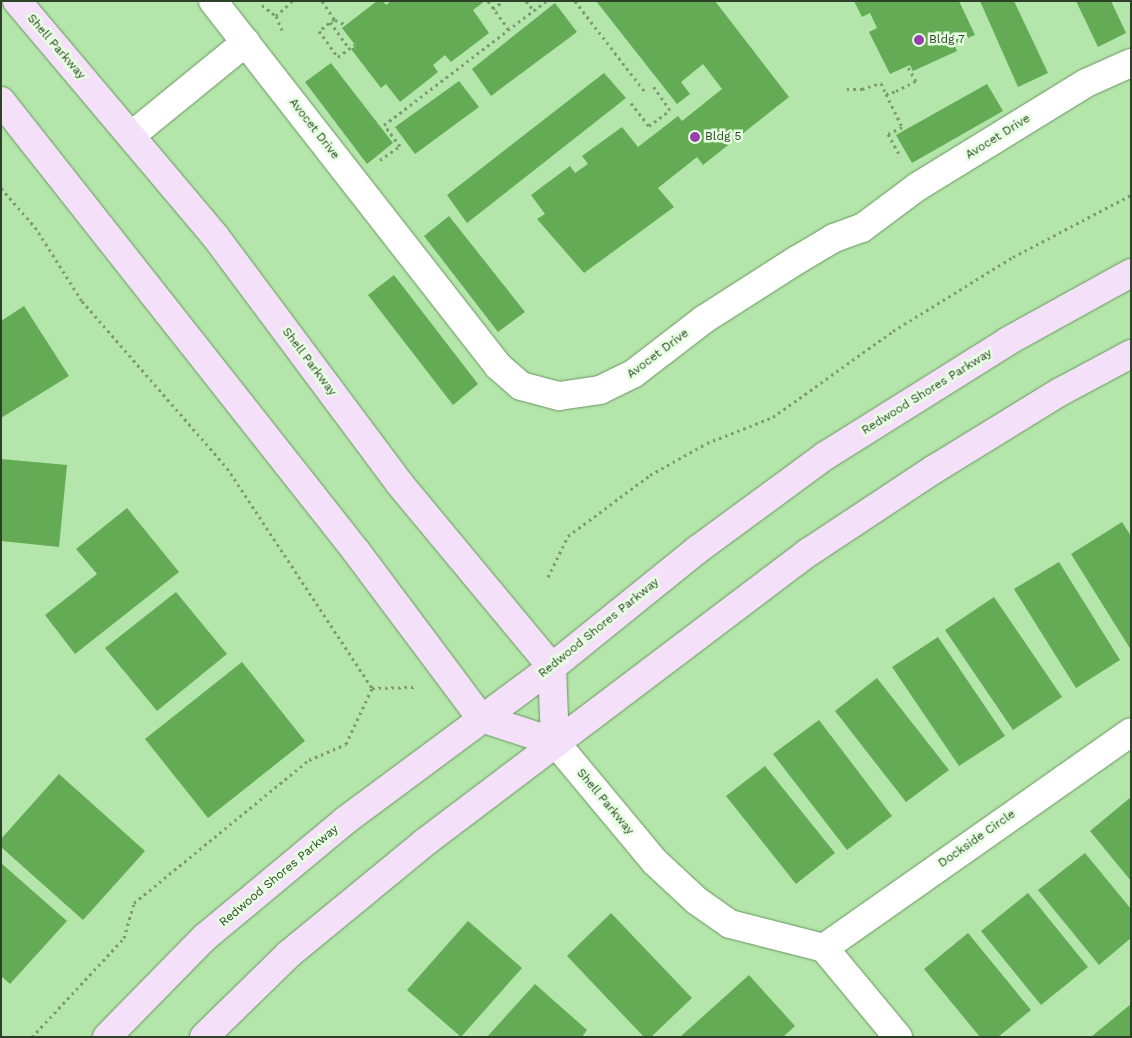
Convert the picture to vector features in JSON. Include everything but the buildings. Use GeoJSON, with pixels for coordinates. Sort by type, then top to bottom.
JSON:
{"type":"FeatureCollection","features":[{"type":"Feature","properties":{"kind":"main road","name":"Shell Parkway"},"geometry":{"type":"LineString","coordinates":[[17,1],[132,135],[215,236],[399,483],[552,667]]}},
{"type":"Feature","properties":{"kind":"main road"},"geometry":{"type":"LineString","coordinates":[[1,101],[350,543],[481,718],[555,742]]}},
{"type":"Feature","properties":{"kind":"main road","name":"Redwood Shores Parkway"},"geometry":{"type":"LineString","coordinates":[[106,1037],[204,938],[346,820],[552,667],[697,550],[825,456],[1008,341],[1131,273]]}},
{"type":"Feature","properties":{"kind":"main road"},"geometry":{"type":"LineString","coordinates":[[204,1037],[289,954],[555,742],[809,552],[1018,418],[1131,354]]}},
{"type":"Feature","properties":{"kind":"main road"},"geometry":{"type":"LineString","coordinates":[[552,667],[555,742]]}},
{"type":"Feature","properties":{"kind":"street","name":"Avocet Drive"},"geometry":{"type":"LineString","coordinates":[[212,1],[352,177],[498,366],[521,386],[559,396],[600,390],[633,374],[703,320],[834,238],[862,228],[918,187],[1086,84],[1131,63]]}},
{"type":"Feature","properties":{"kind":"street"},"geometry":{"type":"LineString","coordinates":[[132,135],[246,42]]}},
{"type":"Feature","properties":{"kind":"street","name":"Dockside Circle"},"geometry":{"type":"LineString","coordinates":[[824,948],[1131,732]]}},
{"type":"Feature","properties":{"kind":"street","name":"Shell Parkway"},"geometry":{"type":"LineString","coordinates":[[555,742],[655,862],[697,901],[730,924],[824,948]]}},
{"type":"Feature","properties":{"kind":"street"},"geometry":{"type":"LineString","coordinates":[[824,948],[898,1037]]}},
{"type":"Feature","properties":{"kind":"path"},"geometry":{"type":"LineString","coordinates":[[276,16],[292,1]]}},
{"type":"Feature","properties":{"kind":"path"},"geometry":{"type":"LineString","coordinates":[[322,1],[334,19],[347,25]]}},
{"type":"Feature","properties":{"kind":"path"},"geometry":{"type":"LineString","coordinates":[[488,1],[509,30]]}},
{"type":"Feature","properties":{"kind":"path"},"geometry":{"type":"LineString","coordinates":[[494,9],[503,1]]}},
{"type":"Feature","properties":{"kind":"path"},"geometry":{"type":"LineString","coordinates":[[526,1],[534,11]]}},
{"type":"Feature","properties":{"kind":"path"},"geometry":{"type":"LineString","coordinates":[[352,177],[400,146],[384,125],[546,1]]}},
{"type":"Feature","properties":{"kind":"path"},"geometry":{"type":"LineString","coordinates":[[574,1],[645,92]]}},
{"type":"Feature","properties":{"kind":"path"},"geometry":{"type":"LineString","coordinates":[[334,19],[319,31],[338,57],[355,44]]}},
{"type":"Feature","properties":{"kind":"path"},"geometry":{"type":"LineString","coordinates":[[330,22],[349,48]]}},
{"type":"Feature","properties":{"kind":"path"},"geometry":{"type":"LineString","coordinates":[[886,94],[916,81],[908,67]]}},
{"type":"Feature","properties":{"kind":"path"},"geometry":{"type":"LineString","coordinates":[[847,89],[862,89],[881,83],[902,127],[888,134],[918,187]]}},
{"type":"Feature","properties":{"kind":"path"},"geometry":{"type":"LineString","coordinates":[[631,103],[649,126],[670,110],[653,86]]}},
{"type":"Feature","properties":{"kind":"path"},"geometry":{"type":"LineString","coordinates":[[1,188],[35,227],[82,301],[227,468],[372,688]]}},
{"type":"Feature","properties":{"kind":"path"},"geometry":{"type":"LineString","coordinates":[[548,577],[568,536],[650,474],[707,443],[773,417],[893,331],[1013,257],[1131,194]]}},
{"type":"Feature","properties":{"kind":"path"},"geometry":{"type":"LineString","coordinates":[[372,688],[418,687]]}},
{"type":"Feature","properties":{"kind":"path"},"geometry":{"type":"LineString","coordinates":[[32,1037],[124,938],[134,903],[309,760],[346,744],[372,688]]}},
{"type":"Feature","properties":{"kind":"place","name":"Bldg 7"},"geometry":{"type":"Point","coordinates":[919,40]}},
{"type":"Feature","properties":{"kind":"place","name":"Bldg 5"},"geometry":{"type":"Point","coordinates":[695,137]}}]}
